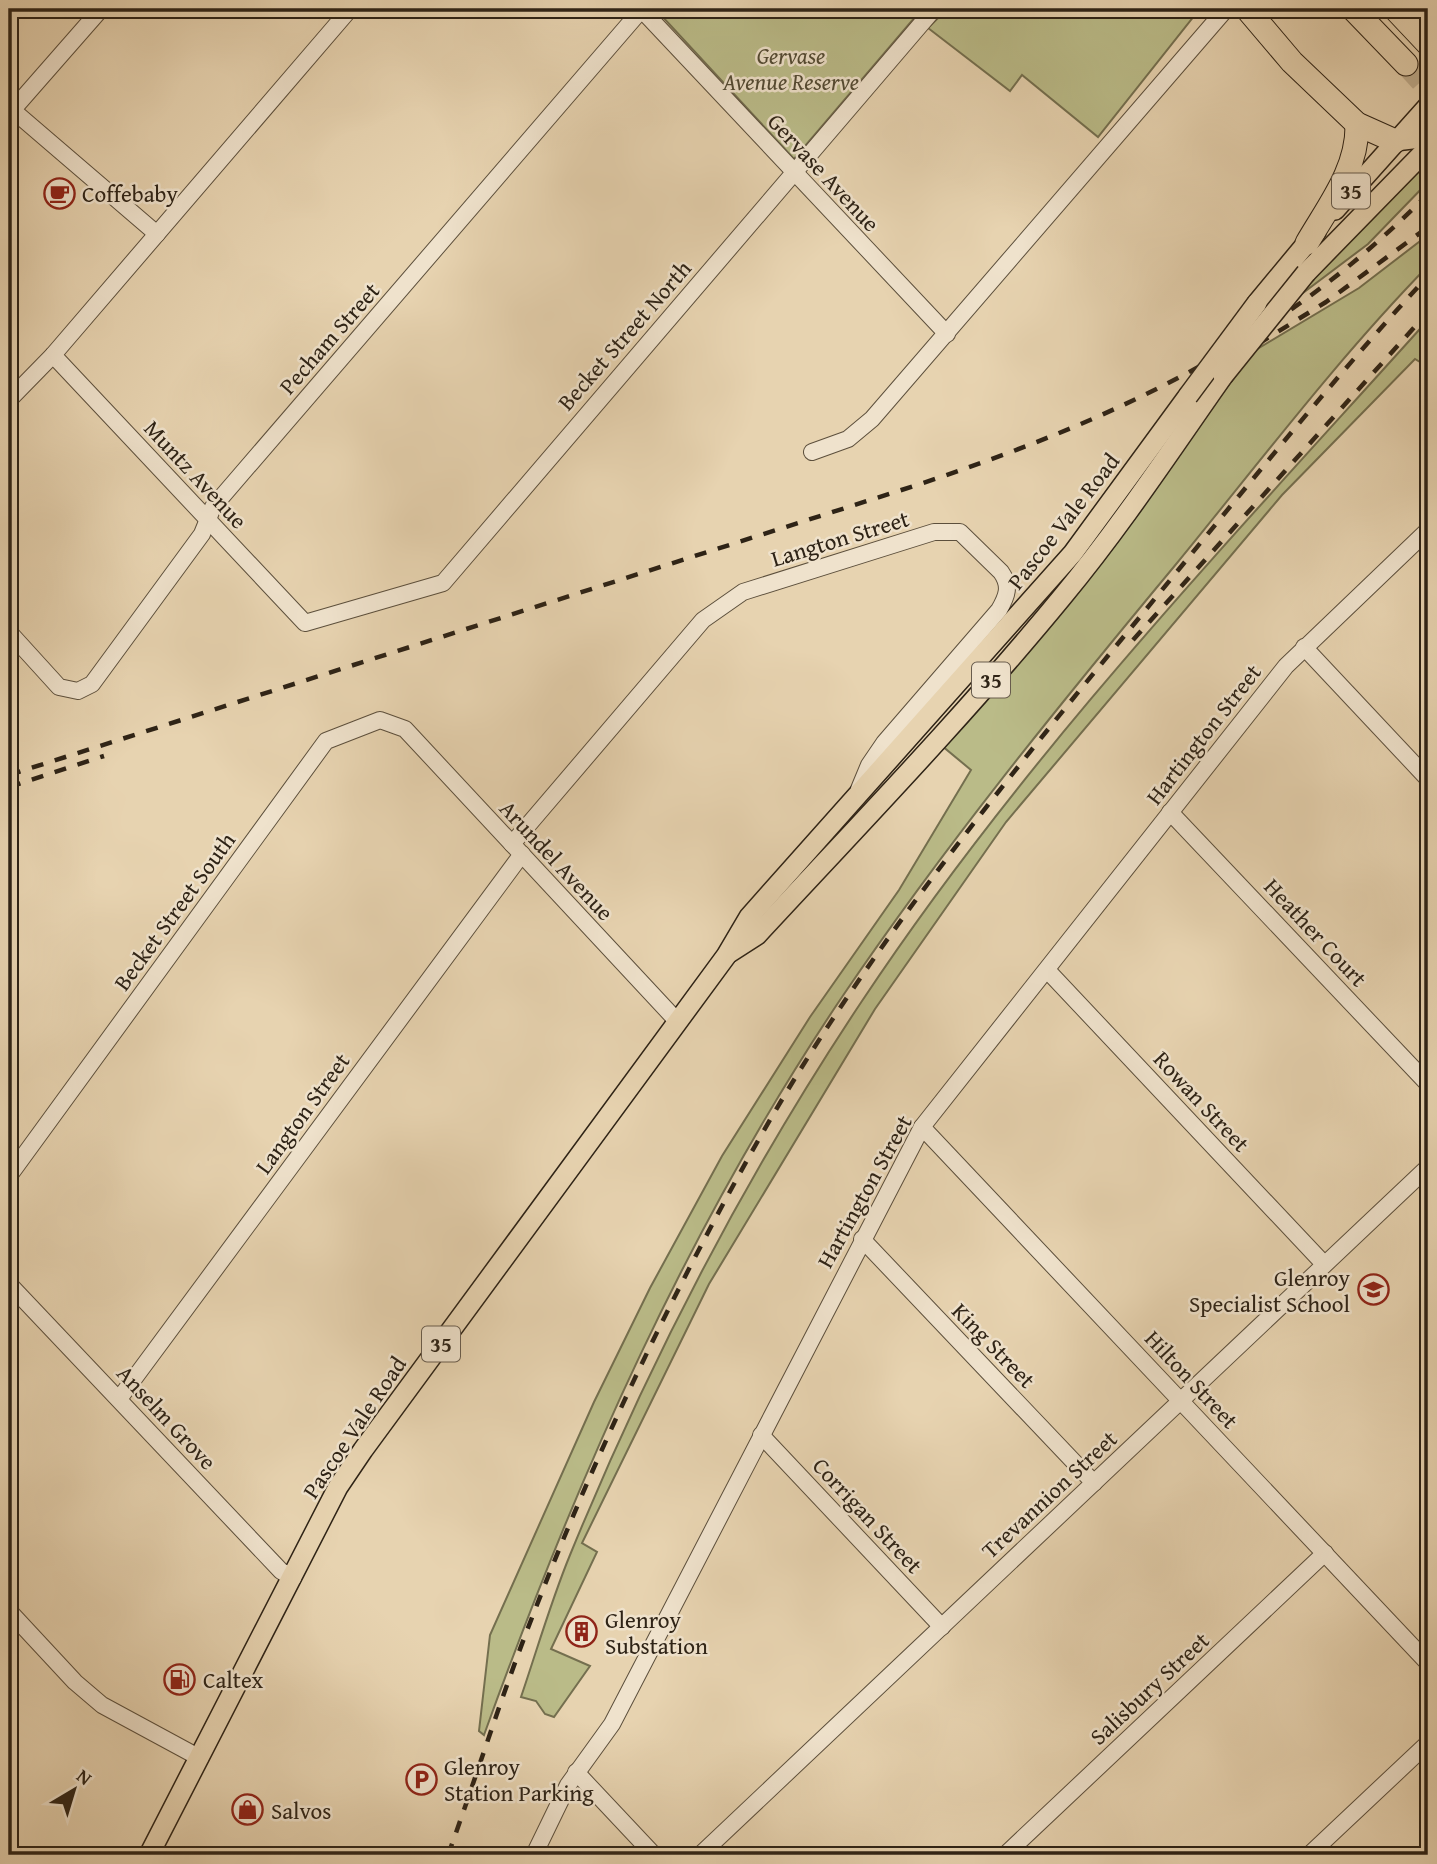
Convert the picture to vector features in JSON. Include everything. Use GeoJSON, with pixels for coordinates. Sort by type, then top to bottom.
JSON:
{"type":"FeatureCollection","features":[{"type":"Feature","properties":{"kind":"highway"},"geometry":{"type":"LineString","coordinates":[[1247,9],[1292,62],[1357,124],[1395,141]]}},
{"type":"Feature","properties":{"kind":"highway"},"geometry":{"type":"LineString","coordinates":[[1353,9],[1406,64]]}},
{"type":"Feature","properties":{"kind":"highway"},"geometry":{"type":"LineString","coordinates":[[1395,9],[1428,44]]}},
{"type":"Feature","properties":{"kind":"highway"},"geometry":{"type":"LineString","coordinates":[[1307,243],[1348,173],[1357,146],[1357,124]]}},
{"type":"Feature","properties":{"kind":"main road","name":"Pascoe Vale Road"},"geometry":{"type":"LineString","coordinates":[[149,1855],[338,1487],[726,956],[748,917],[1000,639],[1073,553],[1257,303],[1428,106]]}},
{"type":"Feature","properties":{"kind":"main road"},"geometry":{"type":"LineString","coordinates":[[1395,141],[1412,139],[1428,131]]}},
{"type":"Feature","properties":{"kind":"main road","name":"Pascoe Vale Road"},"geometry":{"type":"LineString","coordinates":[[726,956],[757,935],[1031,634],[1135,502],[1223,376],[1306,273],[1428,148]]}},
{"type":"Feature","properties":{"kind":"street"},"geometry":{"type":"LineString","coordinates":[[101,9],[10,111],[157,234]]}},
{"type":"Feature","properties":{"kind":"street"},"geometry":{"type":"LineString","coordinates":[[9,400],[53,355],[350,9]]}},
{"type":"Feature","properties":{"kind":"street","name":"Gervase Avenue"},"geometry":{"type":"LineString","coordinates":[[641,9],[947,334]]}},
{"type":"Feature","properties":{"kind":"street","name":"Pecham Street"},"geometry":{"type":"LineString","coordinates":[[9,632],[59,687],[78,691],[92,684],[202,534],[214,507],[641,9]]}},
{"type":"Feature","properties":{"kind":"street","name":"Becket Street North"},"geometry":{"type":"LineString","coordinates":[[305,623],[443,583],[934,9]]}},
{"type":"Feature","properties":{"kind":"street"},"geometry":{"type":"LineString","coordinates":[[813,452],[840,443],[864,428],[1222,14]]}},
{"type":"Feature","properties":{"kind":"street","name":"Muntz Avenue"},"geometry":{"type":"LineString","coordinates":[[53,355],[305,623]]}},
{"type":"Feature","properties":{"kind":"street","name":"Hartington Street"},"geometry":{"type":"LineString","coordinates":[[534,1855],[576,1772],[612,1724],[922,1127],[1170,812],[1304,647],[1428,530]]}},
{"type":"Feature","properties":{"kind":"street","name":"Langton Street"},"geometry":{"type":"LineString","coordinates":[[119,1399],[517,849],[703,620],[743,592],[934,532],[960,532],[1001,572],[1008,588],[999,610],[884,743],[869,765],[857,794]]}},
{"type":"Feature","properties":{"kind":"street"},"geometry":{"type":"LineString","coordinates":[[1304,647],[1428,779]]}},
{"type":"Feature","properties":{"kind":"street","name":"Becket Street South"},"geometry":{"type":"LineString","coordinates":[[9,1176],[327,741],[380,720],[405,729]]}},
{"type":"Feature","properties":{"kind":"street","name":"Arundel Avenue"},"geometry":{"type":"LineString","coordinates":[[405,729],[677,1021]]}},
{"type":"Feature","properties":{"kind":"street","name":"Heather Court"},"geometry":{"type":"LineString","coordinates":[[1170,812],[1428,1084]]}},
{"type":"Feature","properties":{"kind":"street","name":"Rowan Street"},"geometry":{"type":"LineString","coordinates":[[1047,970],[1324,1264]]}},
{"type":"Feature","properties":{"kind":"street","name":"Hilton Street"},"geometry":{"type":"LineString","coordinates":[[922,1127],[1428,1662]]}},
{"type":"Feature","properties":{"kind":"street","name":"Trevannion Street"},"geometry":{"type":"LineString","coordinates":[[700,1855],[1428,1167]]}},
{"type":"Feature","properties":{"kind":"street","name":"King Street"},"geometry":{"type":"LineString","coordinates":[[862,1239],[1094,1483]]}},
{"type":"Feature","properties":{"kind":"street","name":"Anselm Grove"},"geometry":{"type":"LineString","coordinates":[[9,1284],[281,1572],[293,1578]]}},
{"type":"Feature","properties":{"kind":"street","name":"Corrigan Street"},"geometry":{"type":"LineString","coordinates":[[761,1435],[942,1626]]}},
{"type":"Feature","properties":{"kind":"street","name":"Salisbury Street"},"geometry":{"type":"LineString","coordinates":[[1005,1855],[1325,1553]]}},
{"type":"Feature","properties":{"kind":"street"},"geometry":{"type":"LineString","coordinates":[[9,1611],[75,1682],[102,1705],[200,1758]]}},
{"type":"Feature","properties":{"kind":"street"},"geometry":{"type":"LineString","coordinates":[[1309,1855],[1428,1743]]}},
{"type":"Feature","properties":{"kind":"street"},"geometry":{"type":"LineString","coordinates":[[576,1772],[654,1855]]}},
{"type":"Feature","properties":{"kind":"green space","name":"Gervase Avenue Reserve"},"geometry":{"type":"Polygon","coordinates":[[[662,9],[922,9],[794,159],[659,13],[662,9]]]}},
{"type":"Feature","properties":{"kind":"green space"},"geometry":{"type":"Polygon","coordinates":[[[947,9],[1187,9],[1194,16],[1098,137],[1022,75],[1010,91],[928,28],[947,9]]]}},
{"type":"Feature","properties":{"kind":"green space"},"geometry":{"type":"Polygon","coordinates":[[[1428,158],[1428,182],[1368,244],[1295,299],[1332,257],[1428,158]]]}},
{"type":"Feature","properties":{"kind":"green space"},"geometry":{"type":"Polygon","coordinates":[[[1428,235],[1428,266],[1362,337],[1004,776],[881,940],[787,1083],[686,1262],[640,1354],[558,1543],[484,1735],[479,1731],[490,1635],[594,1402],[650,1288],[722,1156],[810,1017],[899,890],[971,770],[941,745],[1197,428],[1254,351],[1359,288],[1428,235]]]}},
{"type":"Feature","properties":{"kind":"green space"},"geometry":{"type":"Polygon","coordinates":[[[1428,320],[1428,367],[1415,359],[1282,495],[1006,822],[875,1009],[709,1284],[582,1543],[597,1552],[551,1649],[590,1666],[554,1717],[545,1714],[536,1701],[521,1697],[563,1572],[600,1483],[702,1271],[739,1202],[819,1067],[925,910],[1061,735],[1205,567],[1428,320]]]}},
{"type":"Feature","properties":{"kind":"tunnel"},"geometry":{"type":"LineString","coordinates":[[1406,64],[1428,88]]}},
{"type":"Feature","properties":{"kind":"railway"},"geometry":{"type":"LineString","coordinates":[[9,775],[914,486],[1057,434],[1124,405],[1189,372],[1252,335],[1313,294],[1372,247],[1428,194]]}},
{"type":"Feature","properties":{"kind":"railway"},"geometry":{"type":"LineString","coordinates":[[1258,344],[1326,302],[1428,227]]}},
{"type":"Feature","properties":{"kind":"railway"},"geometry":{"type":"LineString","coordinates":[[448,1855],[522,1645],[581,1497],[661,1324],[750,1155],[793,1082],[838,1010],[887,940],[988,805],[1286,439],[1428,276]]}},
{"type":"Feature","properties":{"kind":"railway"},"geometry":{"type":"LineString","coordinates":[[1133,640],[1428,312]]}},
{"type":"Feature","properties":{"kind":"railway"},"geometry":{"type":"LineString","coordinates":[[9,787],[104,756]]}},
{"type":"Feature","properties":{"kind":"place","name":"Coffebaby"},"geometry":{"type":"Point","coordinates":[59,193]}},
{"type":"Feature","properties":{"kind":"place","name":"Glenroy Specialist School"},"geometry":{"type":"Point","coordinates":[1373,1290]}},
{"type":"Feature","properties":{"kind":"place","name":"Glenroy Substation"},"geometry":{"type":"Point","coordinates":[582,1632]}},
{"type":"Feature","properties":{"kind":"place","name":"Caltex"},"geometry":{"type":"Point","coordinates":[180,1679]}},
{"type":"Feature","properties":{"kind":"place","name":"Glenroy Station Parking"},"geometry":{"type":"Point","coordinates":[421,1779]}},
{"type":"Feature","properties":{"kind":"place","name":"Salvos"},"geometry":{"type":"Point","coordinates":[248,1810]}}]}
